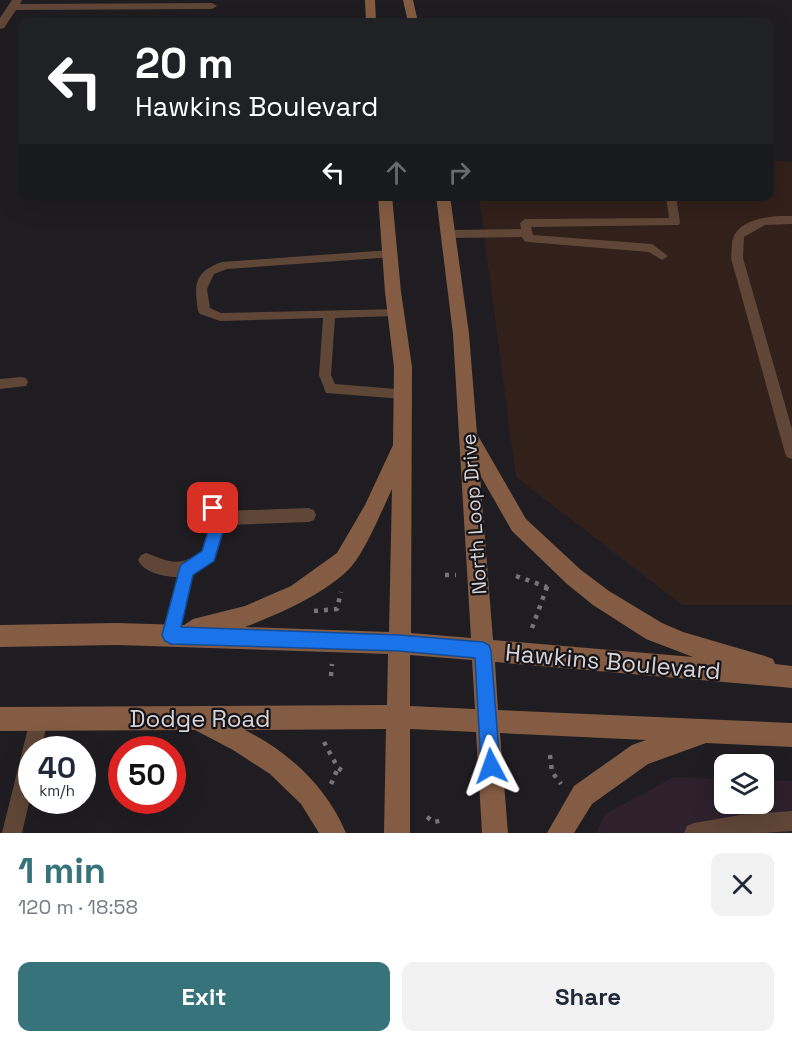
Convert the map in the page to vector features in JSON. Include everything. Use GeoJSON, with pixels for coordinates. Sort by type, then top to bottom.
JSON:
{"type":"FeatureCollection","features":[{"type":"Feature","properties":{"kind":"main road"},"geometry":{"type":"LineString","coordinates":[[370,0],[371,18]]}},
{"type":"Feature","properties":{"kind":"main road"},"geometry":{"type":"LineString","coordinates":[[408,0],[413,18]]}},
{"type":"Feature","properties":{"kind":"main road"},"geometry":{"type":"LineString","coordinates":[[385,201],[395,312],[403,367],[397,833]]}},
{"type":"Feature","properties":{"kind":"main road","name":"North Loop Drive"},"geometry":{"type":"LineString","coordinates":[[444,201],[461,334],[495,833]]}},
{"type":"Feature","properties":{"kind":"main road"},"geometry":{"type":"LineString","coordinates":[[468,433],[519,525],[574,577],[601,598],[654,630],[683,643],[792,676]]}},
{"type":"Feature","properties":{"kind":"main road"},"geometry":{"type":"LineString","coordinates":[[171,635],[246,616],[299,593],[344,560],[372,511],[403,441]]}},
{"type":"Feature","properties":{"kind":"main road"},"geometry":{"type":"LineString","coordinates":[[0,636],[171,635],[399,643]]}},
{"type":"Feature","properties":{"kind":"main road","name":"Hawkins Boulevard"},"geometry":{"type":"LineString","coordinates":[[399,643],[792,676]]}},
{"type":"Feature","properties":{"kind":"main road"},"geometry":{"type":"LineString","coordinates":[[399,717],[792,735]]}},
{"type":"Feature","properties":{"kind":"main road","name":"Dodge Road"},"geometry":{"type":"LineString","coordinates":[[0,719],[399,717]]}},
{"type":"Feature","properties":{"kind":"main road"},"geometry":{"type":"LineString","coordinates":[[198,719],[234,735],[289,771],[307,790],[328,821],[333,833]]}},
{"type":"Feature","properties":{"kind":"main road"},"geometry":{"type":"LineString","coordinates":[[560,833],[582,795],[641,754],[710,731]]}},
{"type":"Feature","properties":{"kind":"street"},"geometry":{"type":"LineString","coordinates":[[0,26],[15,3],[212,6]]}},
{"type":"Feature","properties":{"kind":"lane"},"geometry":{"type":"LineString","coordinates":[[662,255],[652,248],[528,238],[525,223],[675,222],[672,201]]}},
{"type":"Feature","properties":{"kind":"lane"},"geometry":{"type":"LineString","coordinates":[[792,220],[766,220],[749,226],[739,236],[737,258],[792,453]]}},
{"type":"Feature","properties":{"kind":"lane"},"geometry":{"type":"LineString","coordinates":[[449,234],[527,233]]}},
{"type":"Feature","properties":{"kind":"lane"},"geometry":{"type":"LineString","coordinates":[[390,254],[226,265],[209,271],[201,289],[204,311],[220,317],[395,312]]}},
{"type":"Feature","properties":{"kind":"lane"},"geometry":{"type":"LineString","coordinates":[[329,314],[325,375],[331,389],[403,394]]}},
{"type":"Feature","properties":{"kind":"lane"},"geometry":{"type":"LineString","coordinates":[[0,384],[21,382]]}},
{"type":"Feature","properties":{"kind":"lane"},"geometry":{"type":"LineString","coordinates":[[200,489],[220,518]]}},
{"type":"Feature","properties":{"kind":"lane"},"geometry":{"type":"LineString","coordinates":[[220,518],[309,514]]}},
{"type":"Feature","properties":{"kind":"lane"},"geometry":{"type":"LineString","coordinates":[[146,560],[159,568],[186,571],[209,556],[220,518]]}},
{"type":"Feature","properties":{"kind":"lane"},"geometry":{"type":"LineString","coordinates":[[171,635],[186,571]]}},
{"type":"Feature","properties":{"kind":"lane"},"geometry":{"type":"LineString","coordinates":[[12,833],[39,720]]}},
{"type":"Feature","properties":{"kind":"lane"},"geometry":{"type":"LineString","coordinates":[[694,833],[740,825],[792,821]]}},
{"type":"Feature","properties":{"kind":"path"},"geometry":{"type":"LineString","coordinates":[[445,575],[457,575]]}},
{"type":"Feature","properties":{"kind":"path"},"geometry":{"type":"LineString","coordinates":[[516,576],[547,587]]}},
{"type":"Feature","properties":{"kind":"path"},"geometry":{"type":"LineString","coordinates":[[532,628],[547,587],[556,578]]}},
{"type":"Feature","properties":{"kind":"path"},"geometry":{"type":"LineString","coordinates":[[325,738],[324,744],[338,768],[346,772]]}},
{"type":"Feature","properties":{"kind":"path"},"geometry":{"type":"LineString","coordinates":[[550,755],[552,772],[564,787]]}},
{"type":"Feature","properties":{"kind":"path"},"geometry":{"type":"LineString","coordinates":[[330,785],[338,768]]}},
{"type":"Feature","properties":{"kind":"path"},"geometry":{"type":"LineString","coordinates":[[427,817],[434,822],[443,820]]}},
{"type":"Feature","properties":{"kind":"shaded area"},"geometry":{"type":"Polygon","coordinates":[[[774,160],[792,162],[792,605],[682,605],[516,477],[480,201],[774,201],[774,160]]]}},
{"type":"Feature","properties":{"kind":"shaded area"},"geometry":{"type":"Polygon","coordinates":[[[674,777],[714,779],[714,814],[774,814],[774,780],[792,781],[792,833],[596,833],[605,814],[674,777]]]}},
{"type":"Feature","properties":{"kind":"route"},"geometry":{"type":"LineString","coordinates":[[213,508],[220,518],[209,556],[186,571],[171,635],[399,643],[483,651],[491,766]]}}]}
